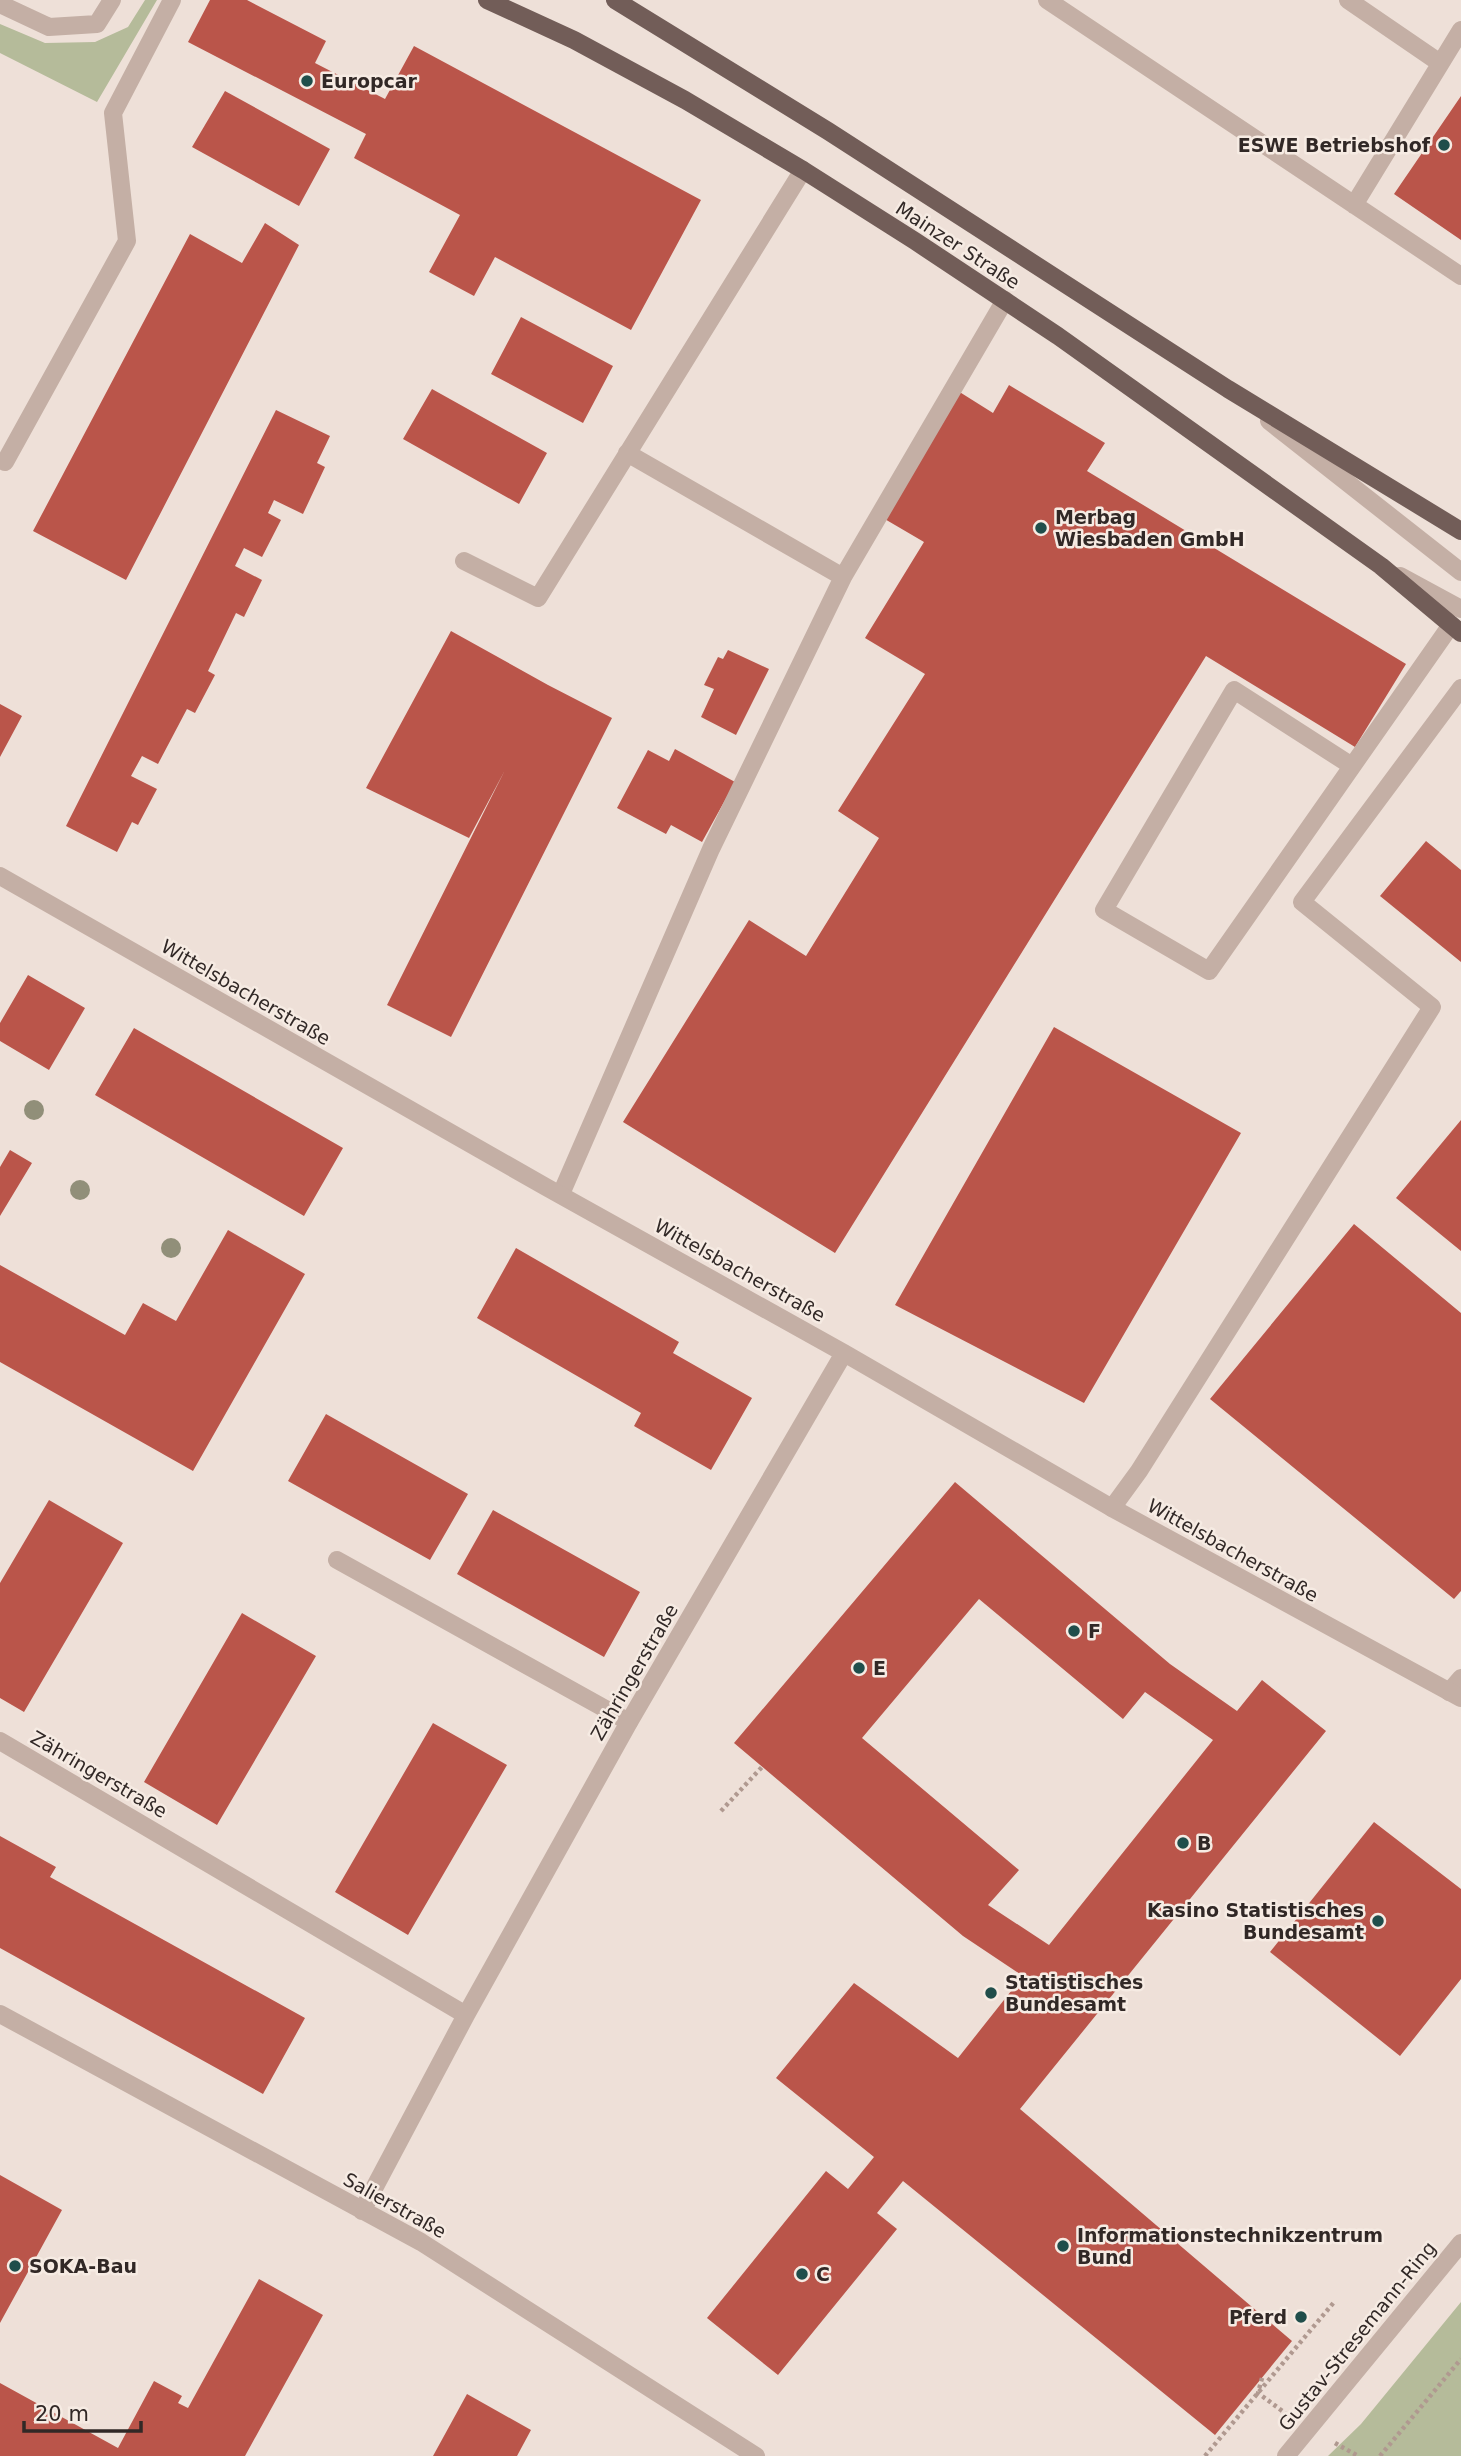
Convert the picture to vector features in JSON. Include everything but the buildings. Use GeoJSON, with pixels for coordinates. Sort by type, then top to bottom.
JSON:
{"type":"FeatureCollection","features":[{"type":"Feature","properties":{"kind":"main road","name":"Mainzer Straße"},"geometry":{"type":"LineString","coordinates":[[487,0],[620,64],[803,170],[915,241],[1005,300],[1381,566],[1456,629]]}},
{"type":"Feature","properties":{"kind":"main road","name":"Mainzer Straße"},"geometry":{"type":"LineString","coordinates":[[615,0],[828,131],[1228,389],[1461,531]]}},
{"type":"Feature","properties":{"kind":"street"},"geometry":{"type":"LineString","coordinates":[[0,4],[49,27],[97,24],[112,0]]}},
{"type":"Feature","properties":{"kind":"street"},"geometry":{"type":"LineString","coordinates":[[5,462],[127,242],[113,113],[172,0]]}},
{"type":"Feature","properties":{"kind":"street"},"geometry":{"type":"LineString","coordinates":[[1047,0],[1461,276]]}},
{"type":"Feature","properties":{"kind":"street"},"geometry":{"type":"LineString","coordinates":[[1348,0],[1440,63]]}},
{"type":"Feature","properties":{"kind":"street"},"geometry":{"type":"LineString","coordinates":[[1354,205],[1461,30]]}},
{"type":"Feature","properties":{"kind":"street"},"geometry":{"type":"LineString","coordinates":[[464,561],[538,598],[803,170]]}},
{"type":"Feature","properties":{"kind":"street"},"geometry":{"type":"LineString","coordinates":[[561,1195],[711,849],[842,577],[1005,300]]}},
{"type":"Feature","properties":{"kind":"street","name":"Mainzer Straße"},"geometry":{"type":"LineString","coordinates":[[1228,389],[1461,572]]}},
{"type":"Feature","properties":{"kind":"street"},"geometry":{"type":"LineString","coordinates":[[627,453],[842,577]]}},
{"type":"Feature","properties":{"kind":"street","name":"Mainzer Straße"},"geometry":{"type":"LineString","coordinates":[[1381,566],[1461,609]]}},
{"type":"Feature","properties":{"kind":"street"},"geometry":{"type":"LineString","coordinates":[[1352,766],[1234,690],[1104,910],[1209,971],[1352,766],[1456,629]]}},
{"type":"Feature","properties":{"kind":"street"},"geometry":{"type":"LineString","coordinates":[[1112,1508],[1139,1471],[1432,1007],[1302,902],[1461,688]]}},
{"type":"Feature","properties":{"kind":"street","name":"Wittelsbacherstraße"},"geometry":{"type":"LineString","coordinates":[[0,876],[844,1353],[1112,1508],[1455,1695]]}},
{"type":"Feature","properties":{"kind":"street","name":"Zähringerstraße"},"geometry":{"type":"LineString","coordinates":[[362,2211],[466,2015],[629,1722],[844,1353]]}},
{"type":"Feature","properties":{"kind":"street"},"geometry":{"type":"LineString","coordinates":[[337,1560],[629,1722]]}},
{"type":"Feature","properties":{"kind":"street"},"geometry":{"type":"LineString","coordinates":[[1455,1695],[1461,1678]]}},
{"type":"Feature","properties":{"kind":"street","name":"Zähringerstraße"},"geometry":{"type":"LineString","coordinates":[[0,1741],[466,2015]]}},
{"type":"Feature","properties":{"kind":"street","name":"Salierstraße"},"geometry":{"type":"LineString","coordinates":[[0,2014],[421,2242],[756,2456]]}},
{"type":"Feature","properties":{"kind":"street","name":"Gustav-Stresemann-Ring"},"geometry":{"type":"LineString","coordinates":[[1286,2456],[1461,2243]]}},
{"type":"Feature","properties":{"kind":"path"},"geometry":{"type":"LineString","coordinates":[[721,1811],[762,1767]]}},
{"type":"Feature","properties":{"kind":"path"},"geometry":{"type":"LineString","coordinates":[[1205,2456],[1335,2301]]}},
{"type":"Feature","properties":{"kind":"path"},"geometry":{"type":"LineString","coordinates":[[1380,2456],[1461,2359]]}},
{"type":"Feature","properties":{"kind":"path"},"geometry":{"type":"LineString","coordinates":[[1258,2393],[1262,2378]]}},
{"type":"Feature","properties":{"kind":"path"},"geometry":{"type":"LineString","coordinates":[[1258,2393],[1274,2407],[1308,2428]]}},
{"type":"Feature","properties":{"kind":"green space"},"geometry":{"type":"Polygon","coordinates":[[[145,0],[157,0],[97,102],[0,53],[0,24],[45,43],[95,42],[128,27],[145,0]]]}},
{"type":"Feature","properties":{"kind":"green space"},"geometry":{"type":"Polygon","coordinates":[[[1461,2302],[1461,2456],[1328,2456],[1361,2424],[1461,2302]]]}},
{"type":"Feature","properties":{"kind":"place","name":"Europcar"},"geometry":{"type":"Point","coordinates":[307,81]}},
{"type":"Feature","properties":{"kind":"place","name":"ESWE Betriebshof"},"geometry":{"type":"Point","coordinates":[1444,145]}},
{"type":"Feature","properties":{"kind":"place","name":"Merbag Wiesbaden GmbH"},"geometry":{"type":"Point","coordinates":[1041,528]}},
{"type":"Feature","properties":{"kind":"place","name":"F"},"geometry":{"type":"Point","coordinates":[1074,1631]}},
{"type":"Feature","properties":{"kind":"place","name":"E"},"geometry":{"type":"Point","coordinates":[859,1668]}},
{"type":"Feature","properties":{"kind":"place","name":"B"},"geometry":{"type":"Point","coordinates":[1183,1843]}},
{"type":"Feature","properties":{"kind":"place","name":"Kasino Statistisches Bundesamt"},"geometry":{"type":"Point","coordinates":[1378,1921]}},
{"type":"Feature","properties":{"kind":"place","name":"Statistisches Bundesamt"},"geometry":{"type":"Point","coordinates":[991,1993]}},
{"type":"Feature","properties":{"kind":"place","name":"Informationstechnikzentrum Bund"},"geometry":{"type":"Point","coordinates":[1063,2246]}},
{"type":"Feature","properties":{"kind":"place","name":"SOKA-Bau"},"geometry":{"type":"Point","coordinates":[15,2266]}},
{"type":"Feature","properties":{"kind":"place","name":"C"},"geometry":{"type":"Point","coordinates":[802,2274]}},
{"type":"Feature","properties":{"kind":"place","name":"Pferd"},"geometry":{"type":"Point","coordinates":[1301,2317]}}]}
